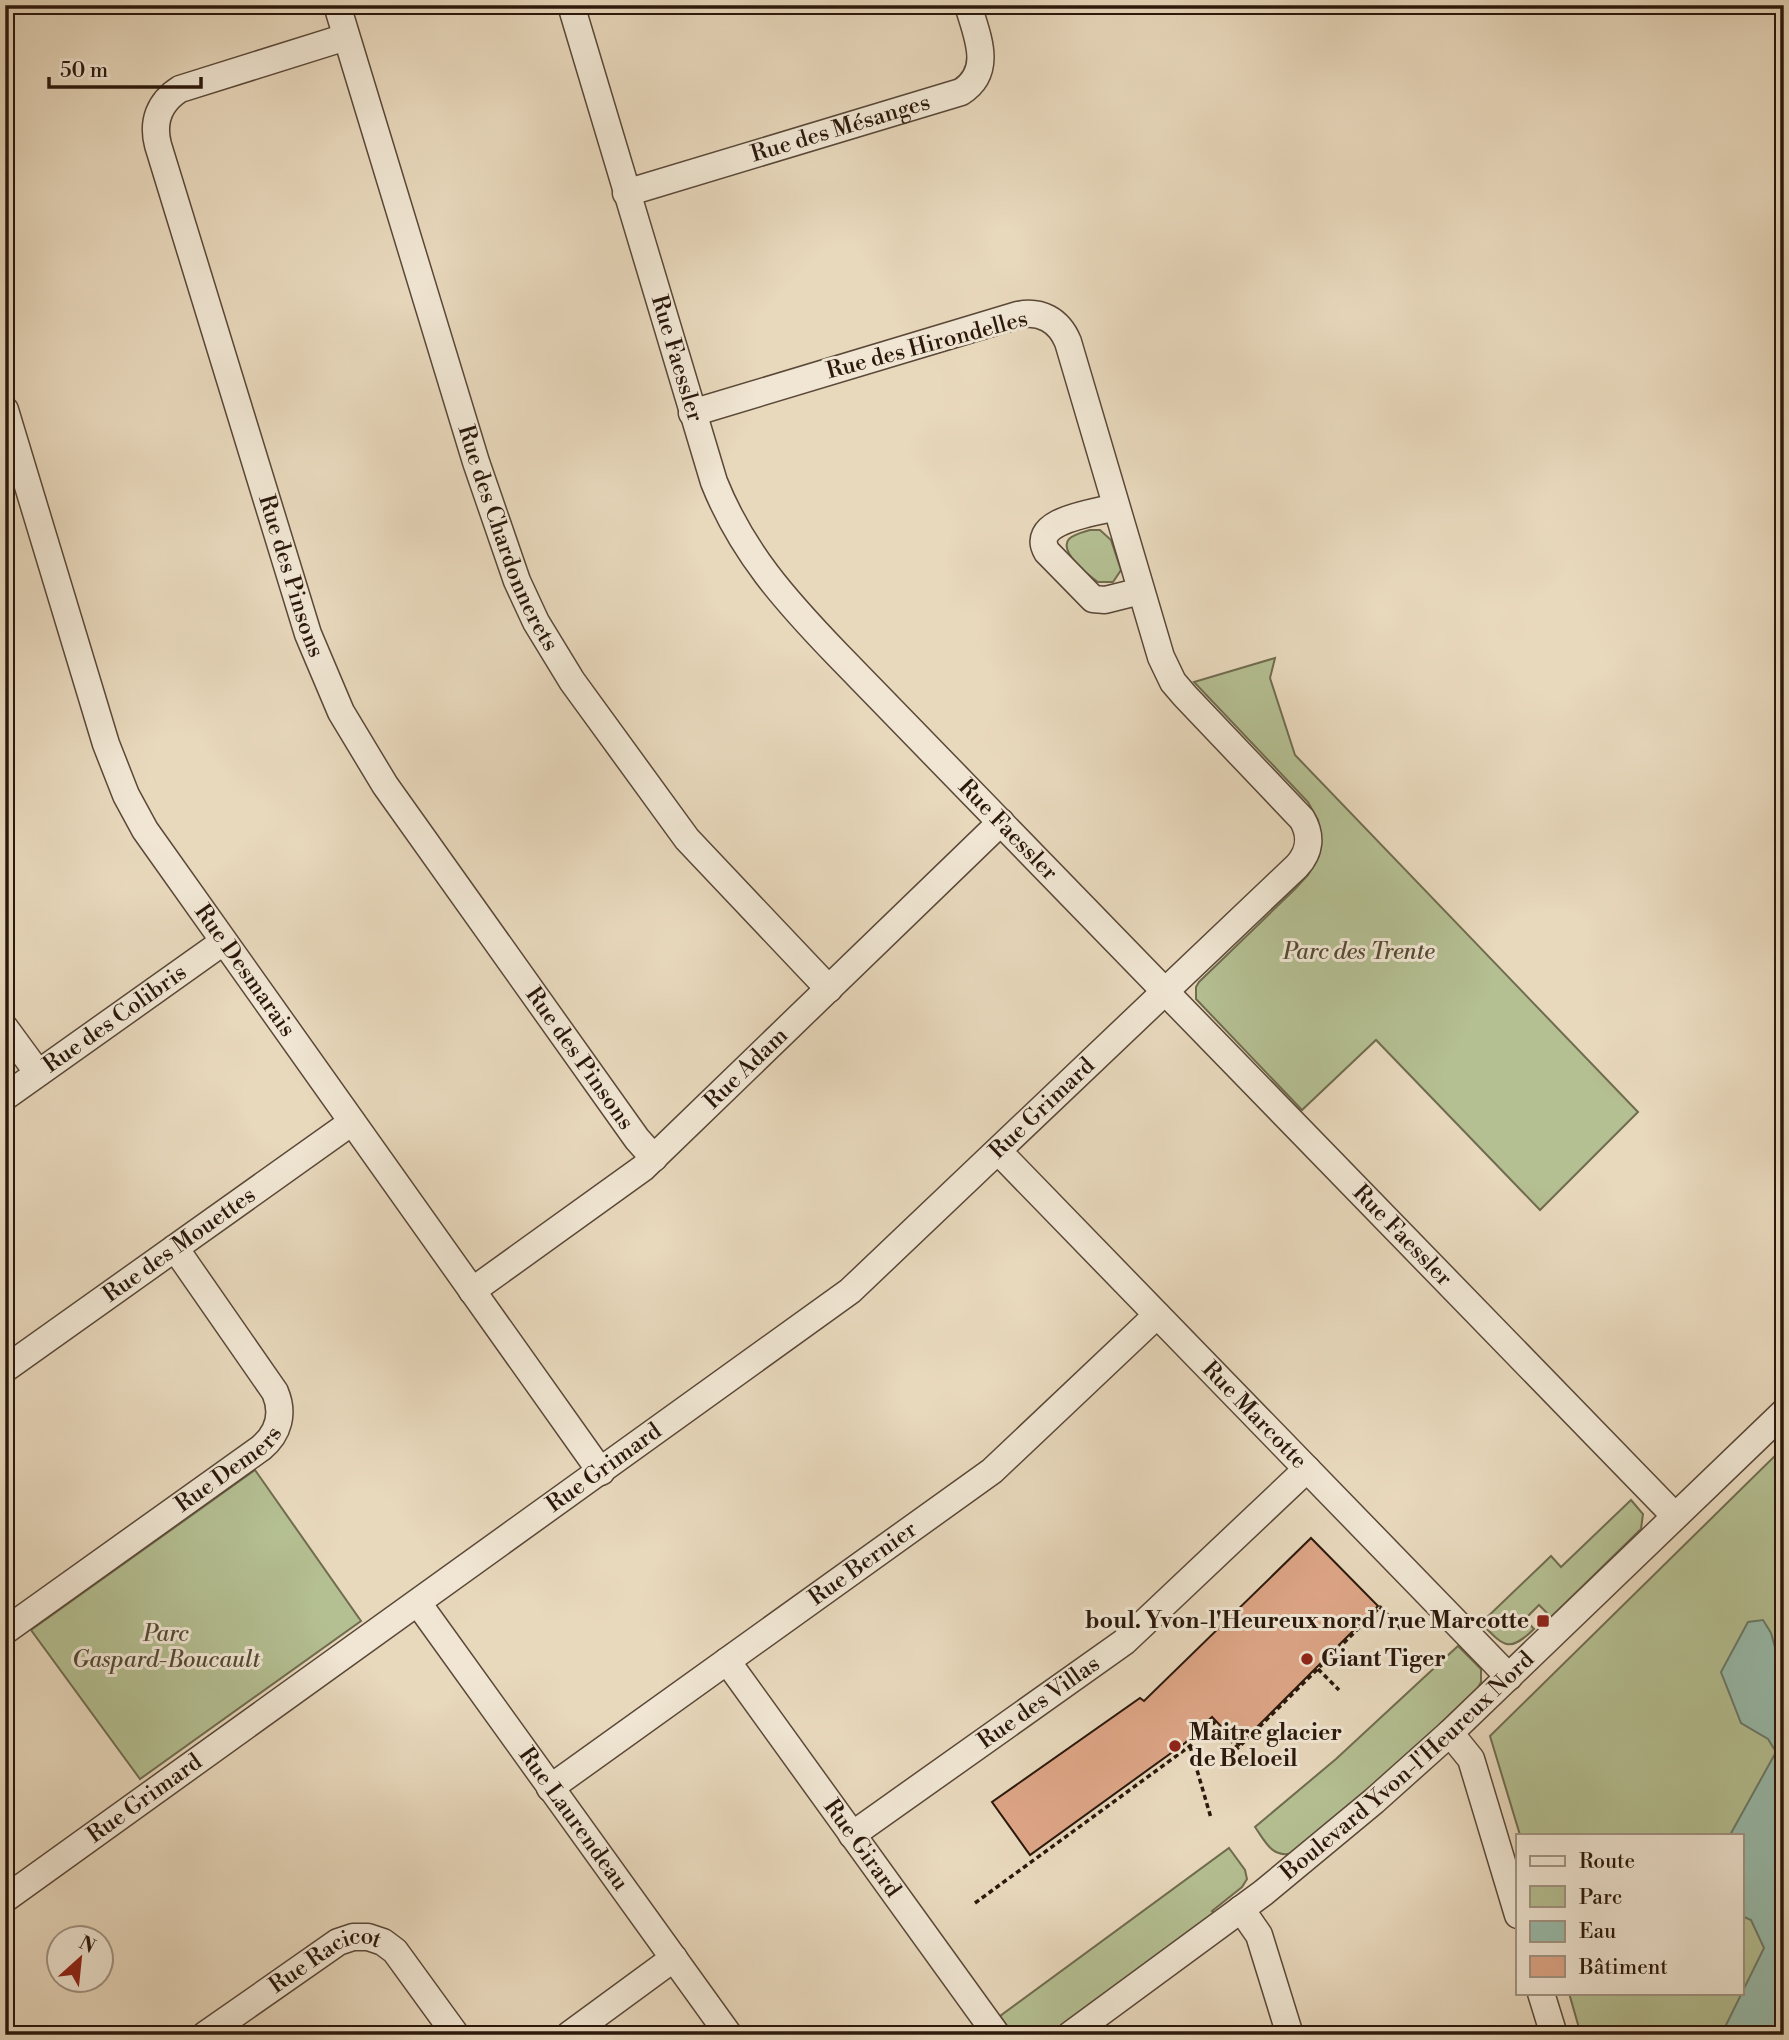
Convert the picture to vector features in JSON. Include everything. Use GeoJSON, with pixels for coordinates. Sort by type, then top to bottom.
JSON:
{"type":"FeatureCollection","features":[{"type":"Feature","properties":{"kind":"street","name":"Rue des Chardonnerets"},"geometry":{"type":"LineString","coordinates":[[337,5],[476,462],[517,580],[536,622],[572,681],[687,839],[829,989]]}},
{"type":"Feature","properties":{"kind":"street","name":"Rue Faessler"},"geometry":{"type":"LineString","coordinates":[[570,5],[692,413],[721,500],[742,540],[768,578],[801,616],[1675,1516]]}},
{"type":"Feature","properties":{"kind":"street","name":"Rue des Mésanges"},"geometry":{"type":"LineString","coordinates":[[626,193],[961,92],[975,79],[982,61],[968,5]]}},
{"type":"Feature","properties":{"kind":"street","name":"Rue des Pinsons"},"geometry":{"type":"LineString","coordinates":[[346,37],[180,89],[169,97],[158,115],[155,129],[158,145],[298,604],[332,693],[356,740],[385,785],[654,1158]]}},
{"type":"Feature","properties":{"kind":"street","name":"Rue des Hirondelles"},"geometry":{"type":"LineString","coordinates":[[692,413],[1018,315],[1038,314],[1057,324],[1065,335],[1161,657],[1173,682],[1306,824],[1308,837],[1305,856],[1297,866],[1166,991]]}},
{"type":"Feature","properties":{"kind":"street","name":"Rue Desmarais"},"geometry":{"type":"LineString","coordinates":[[5,410],[112,762],[145,830],[601,1472]]}},
{"type":"Feature","properties":{"kind":"street"},"geometry":{"type":"LineString","coordinates":[[1116,507],[1051,526],[1043,536],[1043,544],[1049,555],[1093,600],[1101,601],[1141,591]]}},
{"type":"Feature","properties":{"kind":"street","name":"Rue Adam"},"geometry":{"type":"LineString","coordinates":[[472,1291],[621,1185],[654,1158],[1001,822]]}},
{"type":"Feature","properties":{"kind":"street","name":"Rue des Colibris"},"geometry":{"type":"LineString","coordinates":[[5,1097],[223,942]]}},
{"type":"Feature","properties":{"kind":"street","name":"Rue Grimard"},"geometry":{"type":"LineString","coordinates":[[5,1899],[850,1291],[1166,991]]}},
{"type":"Feature","properties":{"kind":"street"},"geometry":{"type":"LineString","coordinates":[[5,1028],[38,1073]]}},
{"type":"Feature","properties":{"kind":"street","name":"Rue des Mouettes"},"geometry":{"type":"LineString","coordinates":[[5,1369],[352,1122]]}},
{"type":"Feature","properties":{"kind":"street","name":"Rue Marcotte"},"geometry":{"type":"LineString","coordinates":[[998,1151],[1509,1677]]}},
{"type":"Feature","properties":{"kind":"street","name":"Rue Demers"},"geometry":{"type":"LineString","coordinates":[[5,1631],[261,1448],[275,1432],[280,1412],[275,1392],[175,1248]]}},
{"type":"Feature","properties":{"kind":"street","name":"Rue Bernier"},"geometry":{"type":"LineString","coordinates":[[550,1788],[992,1471],[1157,1315]]}},
{"type":"Feature","properties":{"kind":"street","name":"Boulevard Yvon-l'Heureux Nord"},"geometry":{"type":"LineString","coordinates":[[1070,2035],[1241,1909],[1364,1810],[1450,1733],[1784,1412]]}},
{"type":"Feature","properties":{"kind":"street","name":"Rue des Villas"},"geometry":{"type":"LineString","coordinates":[[852,1835],[1124,1642],[1307,1469]]}},
{"type":"Feature","properties":{"kind":"street","name":"Rue Laurendeau"},"geometry":{"type":"LineString","coordinates":[[418,1603],[729,2035]]}},
{"type":"Feature","properties":{"kind":"street","name":"Rue Girard"},"geometry":{"type":"LineString","coordinates":[[727,1661],[997,2035]]}},
{"type":"Feature","properties":{"kind":"street"},"geometry":{"type":"LineString","coordinates":[[1450,1733],[1471,1759],[1516,1908]]}},
{"type":"Feature","properties":{"kind":"street"},"geometry":{"type":"LineString","coordinates":[[1241,1909],[1259,1935],[1290,2035]]}},
{"type":"Feature","properties":{"kind":"street","name":"Rue Racicot"},"geometry":{"type":"LineString","coordinates":[[205,2035],[322,1952],[346,1939],[361,1937],[383,1942],[395,1951],[456,2035]]}},
{"type":"Feature","properties":{"kind":"street"},"geometry":{"type":"LineString","coordinates":[[569,2035],[674,1958]]}},
{"type":"Feature","properties":{"kind":"street"},"geometry":{"type":"LineString","coordinates":[[1541,1994],[1554,2035]]}},
{"type":"Feature","properties":{"kind":"path"},"geometry":{"type":"LineString","coordinates":[[975,1903],[1180,1750],[1190,1746],[1201,1731],[1213,1722],[1238,1748],[1380,1607],[1401,1629]]}},
{"type":"Feature","properties":{"kind":"path"},"geometry":{"type":"LineString","coordinates":[[1317,1668],[1339,1690]]}},
{"type":"Feature","properties":{"kind":"path"},"geometry":{"type":"LineString","coordinates":[[1190,1746],[1210,1818]]}},
{"type":"Feature","properties":{"kind":"green space"},"geometry":{"type":"Polygon","coordinates":[[[1090,530],[1100,530],[1111,540],[1121,570],[1113,582],[1098,582],[1067,550],[1069,539],[1090,530]]]}},
{"type":"Feature","properties":{"kind":"green space","name":"Parc des Trente"},"geometry":{"type":"Polygon","coordinates":[[[1275,658],[1270,678],[1295,755],[1638,1112],[1540,1210],[1376,1040],[1302,1110],[1196,999],[1199,982],[1295,889],[1308,875],[1319,856],[1321,841],[1318,820],[1308,802],[1194,682],[1275,658]]]}},
{"type":"Feature","properties":{"kind":"green space"},"geometry":{"type":"Polygon","coordinates":[[[1784,1447],[1784,2035],[1581,2035],[1569,1994],[1744,1994],[1744,1834],[1520,1834],[1490,1736],[1784,1447]]]}},
{"type":"Feature","properties":{"kind":"green space","name":"Parc Gaspard-Boucault"},"geometry":{"type":"Polygon","coordinates":[[[255,1470],[361,1621],[140,1779],[31,1630],[255,1470]]]}},
{"type":"Feature","properties":{"kind":"green space"},"geometry":{"type":"Polygon","coordinates":[[[1631,1500],[1643,1514],[1641,1529],[1551,1617],[1539,1605],[1525,1619],[1534,1629],[1512,1644],[1501,1642],[1481,1623],[1551,1556],[1561,1567],[1631,1500]]]}},
{"type":"Feature","properties":{"kind":"green space"},"geometry":{"type":"Polygon","coordinates":[[[1458,1646],[1481,1669],[1481,1682],[1477,1690],[1393,1768],[1293,1853],[1280,1853],[1270,1848],[1255,1827],[1336,1759],[1458,1646]]]}},
{"type":"Feature","properties":{"kind":"green space"},"geometry":{"type":"Polygon","coordinates":[[[1229,1848],[1245,1870],[1247,1879],[1242,1887],[1212,1911],[1215,1914],[1049,2035],[1013,2035],[1000,2016],[1229,1848]]]}},
{"type":"Feature","properties":{"kind":"water"},"geometry":{"type":"Polygon","coordinates":[[[1763,1620],[1771,1633],[1784,1679],[1784,2035],[1729,2035],[1726,2025],[1741,1994],[1744,1994],[1744,1989],[1764,1948],[1751,1920],[1744,1917],[1744,1834],[1731,1834],[1776,1752],[1768,1739],[1741,1723],[1721,1672],[1748,1622],[1763,1620]]]}},
{"type":"Feature","properties":{"kind":"building"},"geometry":{"type":"Polygon","coordinates":[[[1311,1538],[1378,1606],[1239,1745],[1212,1717],[1185,1743],[1030,1855],[992,1802],[1140,1698],[1144,1701],[1311,1538]]]}},
{"type":"Feature","properties":{"kind":"place","name":"boul. Yvon-l'Heureux nord / rue Marcotte"},"geometry":{"type":"Point","coordinates":[1543,1621]}},
{"type":"Feature","properties":{"kind":"place","name":"Giant Tiger"},"geometry":{"type":"Point","coordinates":[1307,1659]}},
{"type":"Feature","properties":{"kind":"place","name":"Maitre glacier de Beloeil"},"geometry":{"type":"Point","coordinates":[1175,1746]}}]}
